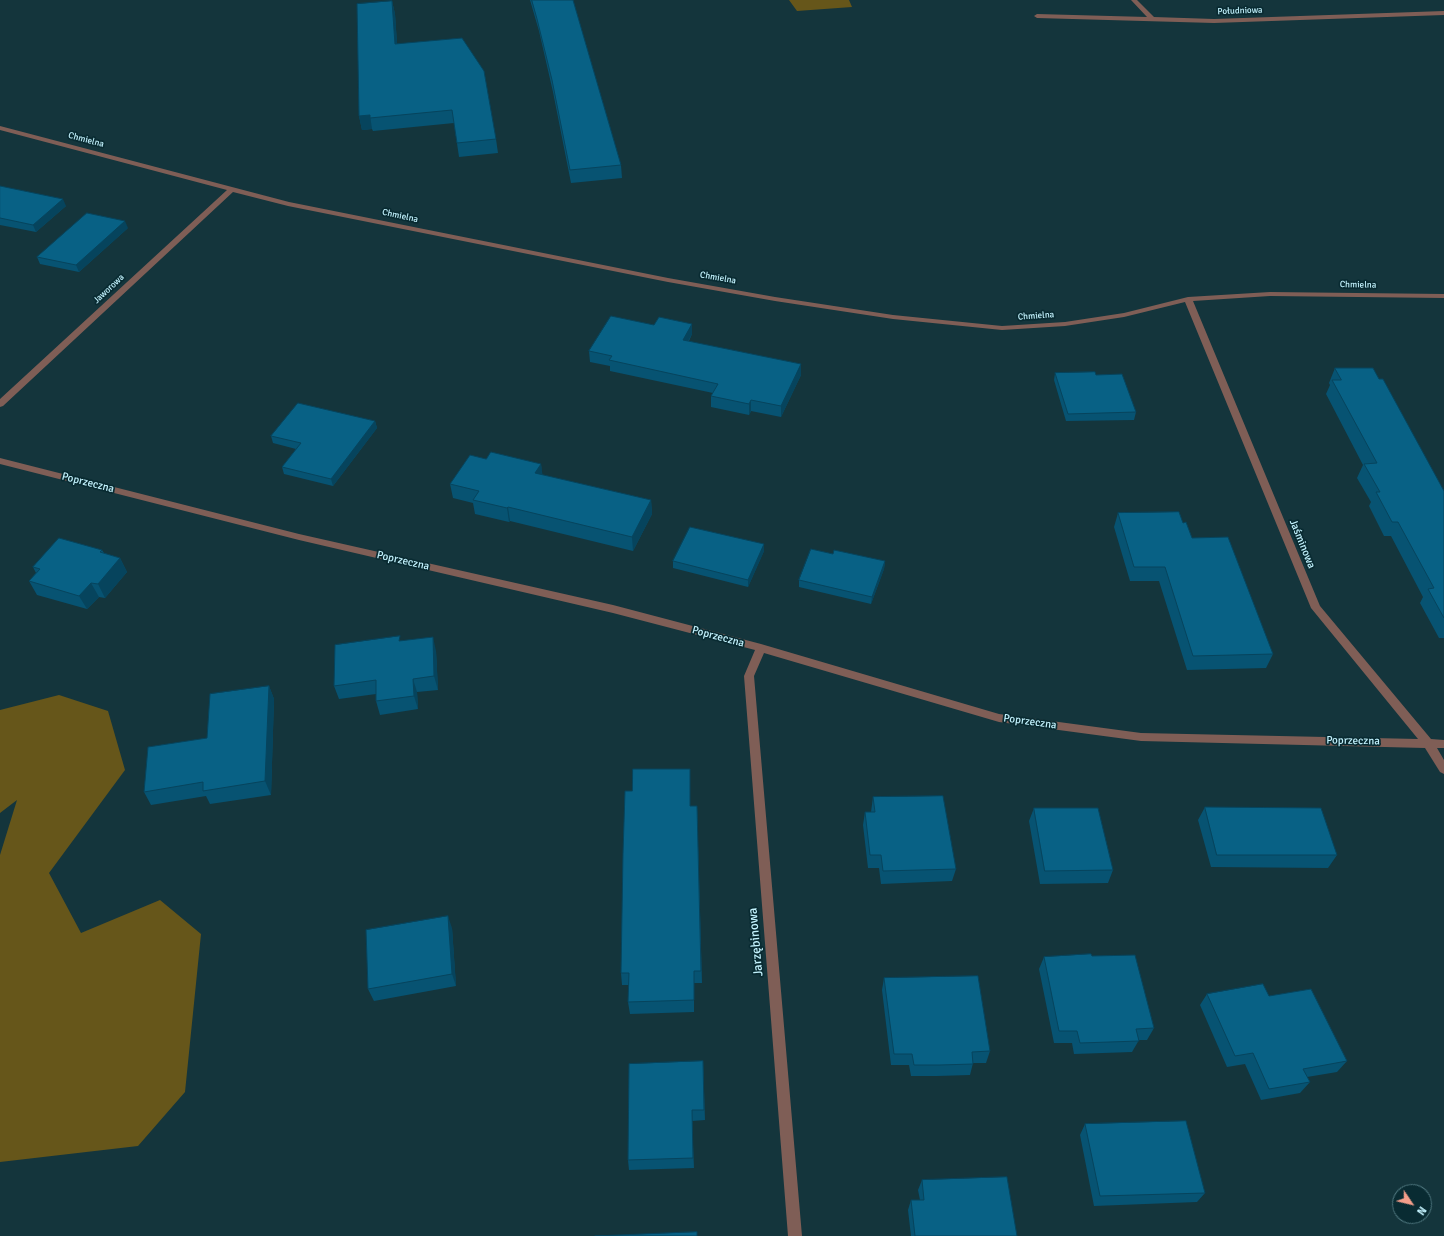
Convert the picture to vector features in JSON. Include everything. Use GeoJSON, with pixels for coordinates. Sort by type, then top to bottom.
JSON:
{"type":"FeatureCollection","features":[{"type":"Feature","properties":{"kind":"street"},"geometry":{"type":"LineString","coordinates":[[1134,0],[1152,20]]}},
{"type":"Feature","properties":{"kind":"street","name":"Południowa"},"geometry":{"type":"LineString","coordinates":[[1037,16],[1214,21],[1444,13]]}},
{"type":"Feature","properties":{"kind":"street","name":"Chmielna"},"geometry":{"type":"LineString","coordinates":[[0,128],[303,207],[660,278],[775,299],[893,317],[1002,328],[1065,324],[1124,315],[1188,299],[1270,294],[1444,296]]}},
{"type":"Feature","properties":{"kind":"street","name":"Jaworowa"},"geometry":{"type":"LineString","coordinates":[[0,404],[232,189]]}},
{"type":"Feature","properties":{"kind":"street","name":"Jaśminowa"},"geometry":{"type":"LineString","coordinates":[[1188,299],[1316,608],[1428,743],[1444,769]]}},
{"type":"Feature","properties":{"kind":"street","name":"Poprzeczna"},"geometry":{"type":"LineString","coordinates":[[0,461],[299,537],[613,609],[761,648],[999,718],[1141,737],[1444,744]]}},
{"type":"Feature","properties":{"kind":"street","name":"Jarzębinowa"},"geometry":{"type":"LineString","coordinates":[[761,648],[750,676],[767,906],[795,1236]]}},
{"type":"Feature","properties":{"kind":"shaded area"},"geometry":{"type":"Polygon","coordinates":[[[789,0],[849,0],[852,7],[797,11],[789,0]]]}},
{"type":"Feature","properties":{"kind":"shaded area"},"geometry":{"type":"Polygon","coordinates":[[[59,695],[108,711],[125,770],[49,873],[81,933],[160,900],[201,934],[185,1092],[138,1146],[0,1162],[0,855],[17,800],[0,813],[0,710],[59,695]]]}},
{"type":"Feature","properties":{"kind":"building"},"geometry":{"type":"Polygon","coordinates":[[[532,0],[573,0],[621,165],[570,170],[552,80],[532,0]]]}},
{"type":"Feature","properties":{"kind":"building"},"geometry":{"type":"Polygon","coordinates":[[[392,1],[395,44],[462,38],[484,71],[496,139],[457,143],[452,110],[370,118],[370,115],[359,116],[357,4],[392,1]]]}},
{"type":"Feature","properties":{"kind":"building"},"geometry":{"type":"Polygon","coordinates":[[[0,186],[63,199],[33,225],[0,218],[0,186]]]}},
{"type":"Feature","properties":{"kind":"building"},"geometry":{"type":"Polygon","coordinates":[[[87,213],[125,221],[76,265],[37,257],[87,213]]]}},
{"type":"Feature","properties":{"kind":"building"},"geometry":{"type":"Polygon","coordinates":[[[611,316],[654,325],[659,317],[692,324],[683,340],[801,364],[781,406],[751,400],[749,404],[711,396],[718,384],[609,360],[612,356],[589,351],[611,316]]]}},
{"type":"Feature","properties":{"kind":"building"},"geometry":{"type":"Polygon","coordinates":[[[1335,368],[1373,368],[1379,379],[1383,379],[1444,491],[1444,618],[1428,589],[1434,588],[1398,522],[1392,522],[1376,492],[1380,492],[1364,464],[1377,463],[1332,380],[1341,380],[1335,368]]]}},
{"type":"Feature","properties":{"kind":"building"},"geometry":{"type":"Polygon","coordinates":[[[1095,372],[1096,375],[1122,374],[1136,412],[1068,414],[1055,373],[1095,372]]]}},
{"type":"Feature","properties":{"kind":"building"},"geometry":{"type":"Polygon","coordinates":[[[298,403],[375,421],[331,479],[282,467],[301,443],[271,436],[298,403]]]}},
{"type":"Feature","properties":{"kind":"building"},"geometry":{"type":"Polygon","coordinates":[[[491,452],[541,464],[535,473],[651,500],[632,537],[473,500],[479,491],[450,484],[470,455],[486,459],[491,452]]]}},
{"type":"Feature","properties":{"kind":"building"},"geometry":{"type":"Polygon","coordinates":[[[1179,512],[1183,523],[1186,522],[1192,538],[1228,537],[1273,654],[1193,656],[1165,567],[1134,567],[1118,513],[1179,512]]]}},
{"type":"Feature","properties":{"kind":"building"},"geometry":{"type":"Polygon","coordinates":[[[690,527],[764,544],[748,580],[673,561],[690,527]]]}},
{"type":"Feature","properties":{"kind":"building"},"geometry":{"type":"Polygon","coordinates":[[[59,538],[102,550],[100,552],[120,558],[98,584],[91,583],[79,596],[29,581],[40,569],[33,567],[59,538]]]}},
{"type":"Feature","properties":{"kind":"building"},"geometry":{"type":"Polygon","coordinates":[[[811,549],[833,554],[834,550],[885,561],[872,597],[799,580],[811,549]]]}},
{"type":"Feature","properties":{"kind":"building"},"geometry":{"type":"Polygon","coordinates":[[[400,636],[399,641],[433,637],[434,676],[413,679],[414,696],[376,701],[376,680],[334,686],[335,645],[400,636]]]}},
{"type":"Feature","properties":{"kind":"building"},"geometry":{"type":"Polygon","coordinates":[[[269,686],[265,781],[203,791],[203,782],[144,792],[148,747],[207,738],[210,694],[269,686]]]}},
{"type":"Feature","properties":{"kind":"building"},"geometry":{"type":"Polygon","coordinates":[[[633,769],[690,769],[690,806],[697,806],[701,971],[694,971],[694,1000],[628,1002],[629,973],[621,973],[623,853],[625,791],[632,791],[633,769]]]}},
{"type":"Feature","properties":{"kind":"building"},"geometry":{"type":"Polygon","coordinates":[[[943,796],[956,869],[883,871],[881,855],[870,855],[865,812],[875,812],[873,797],[943,796]]]}},
{"type":"Feature","properties":{"kind":"building"},"geometry":{"type":"Polygon","coordinates":[[[1205,807],[1321,808],[1337,855],[1217,855],[1205,807]]]}},
{"type":"Feature","properties":{"kind":"building"},"geometry":{"type":"Polygon","coordinates":[[[1034,808],[1098,808],[1113,870],[1045,871],[1034,808]]]}},
{"type":"Feature","properties":{"kind":"building"},"geometry":{"type":"Polygon","coordinates":[[[448,916],[452,974],[368,989],[366,930],[448,916]]]}},
{"type":"Feature","properties":{"kind":"building"},"geometry":{"type":"Polygon","coordinates":[[[1091,954],[1092,956],[1135,955],[1154,1028],[1136,1029],[1139,1041],[1080,1043],[1077,1031],[1059,1031],[1044,957],[1091,954]]]}},
{"type":"Feature","properties":{"kind":"building"},"geometry":{"type":"Polygon","coordinates":[[[978,976],[990,1051],[972,1052],[973,1064],[914,1065],[912,1054],[894,1054],[884,978],[978,976]]]}},
{"type":"Feature","properties":{"kind":"building"},"geometry":{"type":"Polygon","coordinates":[[[1263,984],[1269,996],[1311,989],[1347,1061],[1303,1069],[1310,1082],[1269,1089],[1253,1053],[1235,1056],[1207,994],[1263,984]]]}},
{"type":"Feature","properties":{"kind":"building"},"geometry":{"type":"Polygon","coordinates":[[[703,1061],[704,1110],[692,1110],[693,1158],[628,1160],[629,1064],[703,1061]]]}},
{"type":"Feature","properties":{"kind":"building"},"geometry":{"type":"Polygon","coordinates":[[[1186,1121],[1205,1193],[1100,1196],[1085,1124],[1186,1121]]]}},
{"type":"Feature","properties":{"kind":"building"},"geometry":{"type":"Polygon","coordinates":[[[1007,1177],[1017,1236],[915,1236],[911,1200],[924,1200],[922,1180],[1007,1177]]]}},
{"type":"Feature","properties":{"kind":"building"},"geometry":{"type":"Polygon","coordinates":[[[697,1232],[697,1236],[595,1236],[697,1232]]]}}]}
